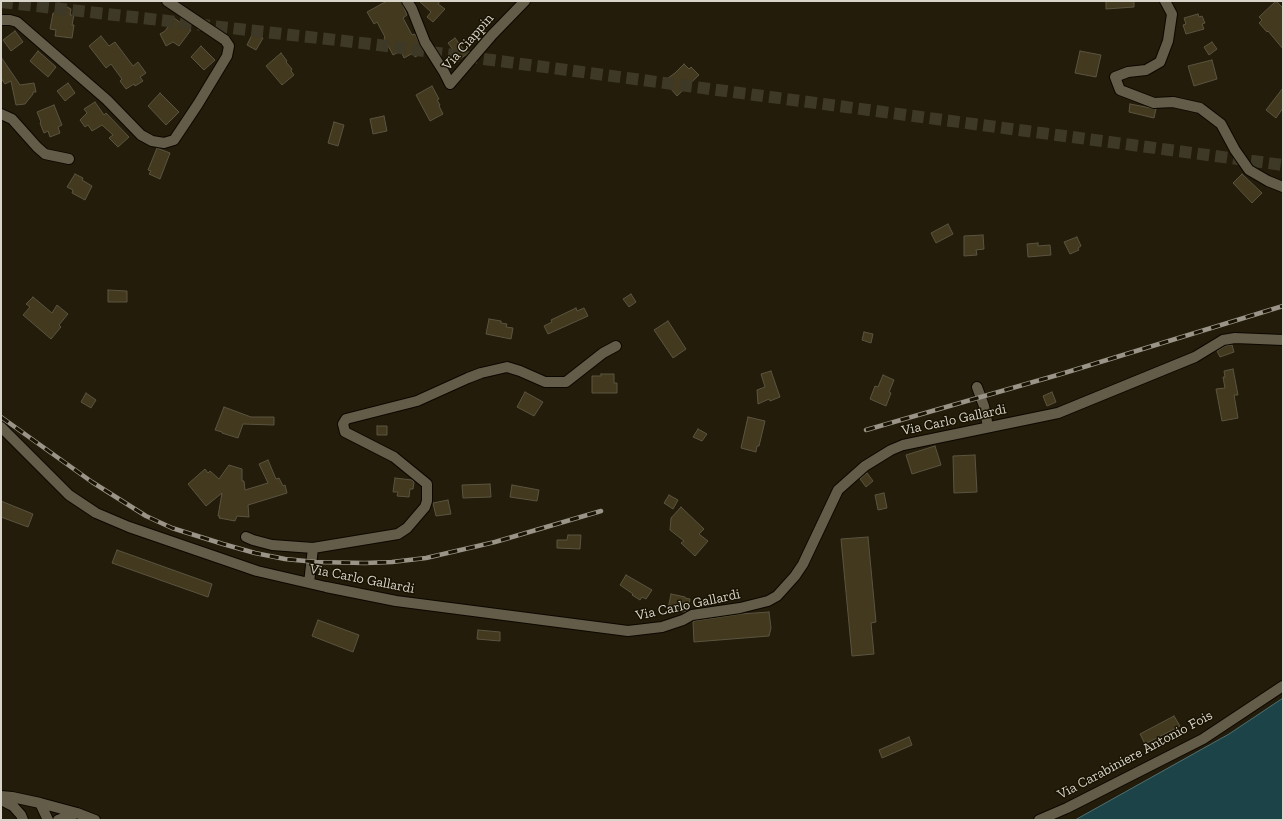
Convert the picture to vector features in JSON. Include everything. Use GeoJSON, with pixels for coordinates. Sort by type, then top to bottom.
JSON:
{"type":"FeatureCollection","features":[{"type":"Feature","properties":{"kind":"street"},"geometry":{"type":"LineString","coordinates":[[1,20],[17,22],[107,100],[141,135],[152,141],[164,143],[174,140],[227,56],[229,46],[225,40],[168,1]]}},
{"type":"Feature","properties":{"kind":"street","name":"Via Ciappin"},"geometry":{"type":"LineString","coordinates":[[406,1],[412,9],[424,42],[444,72],[450,84],[492,35],[525,1]]}},
{"type":"Feature","properties":{"kind":"street"},"geometry":{"type":"LineString","coordinates":[[1165,1],[1172,14],[1168,41],[1160,62],[1146,70],[1128,72],[1115,77],[1120,90],[1154,103],[1173,102],[1200,108],[1222,124],[1235,150],[1250,170],[1268,181],[1283,187]]}},
{"type":"Feature","properties":{"kind":"street"},"geometry":{"type":"LineString","coordinates":[[1,114],[12,119],[45,154],[69,159]]}},
{"type":"Feature","properties":{"kind":"street","name":"Via Carlo Gallardi"},"geometry":{"type":"LineString","coordinates":[[1,427],[69,495],[96,513],[129,527],[257,571],[396,601],[628,631],[662,627],[683,620],[692,615],[740,608],[777,596],[795,576],[803,564],[838,490],[865,466],[902,445],[1058,413],[1195,357],[1223,340],[1235,338],[1283,340]]}},
{"type":"Feature","properties":{"kind":"street"},"geometry":{"type":"LineString","coordinates":[[246,537],[272,545],[313,548],[398,534],[407,528],[418,517],[425,507],[428,489],[426,481],[394,457],[345,432],[343,424],[346,419],[417,401],[481,373],[507,367],[545,382],[566,382],[603,353],[616,346]]}},
{"type":"Feature","properties":{"kind":"street"},"geometry":{"type":"LineString","coordinates":[[977,386],[984,406],[988,427]]}},
{"type":"Feature","properties":{"kind":"street"},"geometry":{"type":"LineString","coordinates":[[309,583],[313,548]]}},
{"type":"Feature","properties":{"kind":"street","name":"Via Carabiniere Antonio Fois"},"geometry":{"type":"LineString","coordinates":[[1039,820],[1067,808],[1203,739],[1283,686]]}},
{"type":"Feature","properties":{"kind":"street"},"geometry":{"type":"LineString","coordinates":[[1,796],[40,803],[77,813],[95,820]]}},
{"type":"Feature","properties":{"kind":"street"},"geometry":{"type":"LineString","coordinates":[[1,800],[13,806],[22,817]]}},
{"type":"Feature","properties":{"kind":"street"},"geometry":{"type":"LineString","coordinates":[[40,803],[48,820]]}},
{"type":"Feature","properties":{"kind":"street"},"geometry":{"type":"LineString","coordinates":[[58,820],[77,813]]}},
{"type":"Feature","properties":{"kind":"water"},"geometry":{"type":"Polygon","coordinates":[[[1283,698],[1283,820],[1075,820],[1229,734],[1283,698]]]}},
{"type":"Feature","properties":{"kind":"building"},"geometry":{"type":"Polygon","coordinates":[[[387,1],[401,1],[407,15],[403,18],[412,35],[415,34],[424,52],[415,57],[413,53],[404,58],[401,51],[393,55],[377,22],[374,24],[367,12],[387,1]]]}},
{"type":"Feature","properties":{"kind":"building"},"geometry":{"type":"Polygon","coordinates":[[[419,1],[440,1],[438,4],[445,9],[433,22],[427,17],[431,12],[419,1]]]}},
{"type":"Feature","properties":{"kind":"building"},"geometry":{"type":"Polygon","coordinates":[[[1106,1],[1134,1],[1134,7],[1106,9],[1106,1]]]}},
{"type":"Feature","properties":{"kind":"building"},"geometry":{"type":"Polygon","coordinates":[[[1276,1],[1283,8],[1283,49],[1259,23],[1262,20],[1259,17],[1276,1]]]}},
{"type":"Feature","properties":{"kind":"building"},"geometry":{"type":"Polygon","coordinates":[[[59,3],[71,9],[70,15],[74,15],[72,38],[55,36],[56,30],[50,29],[53,13],[58,13],[59,3]]]}},
{"type":"Feature","properties":{"kind":"building"},"geometry":{"type":"Polygon","coordinates":[[[1198,14],[1199,17],[1202,16],[1205,23],[1202,24],[1204,29],[1186,34],[1183,25],[1186,24],[1184,18],[1198,14]]]}},
{"type":"Feature","properties":{"kind":"building"},"geometry":{"type":"Polygon","coordinates":[[[174,18],[191,30],[179,46],[173,42],[166,46],[160,34],[165,31],[174,18]]]}},
{"type":"Feature","properties":{"kind":"building"},"geometry":{"type":"Polygon","coordinates":[[[15,31],[23,42],[11,51],[3,40],[15,31]]]}},
{"type":"Feature","properties":{"kind":"building"},"geometry":{"type":"Polygon","coordinates":[[[253,33],[263,38],[256,50],[247,45],[253,33]]]}},
{"type":"Feature","properties":{"kind":"building"},"geometry":{"type":"Polygon","coordinates":[[[101,36],[109,46],[115,42],[133,66],[138,62],[146,73],[140,77],[143,81],[126,89],[120,81],[122,79],[111,64],[106,68],[89,46],[101,36]]]}},
{"type":"Feature","properties":{"kind":"building"},"geometry":{"type":"Polygon","coordinates":[[[455,38],[467,54],[460,59],[448,43],[455,38]]]}},
{"type":"Feature","properties":{"kind":"building"},"geometry":{"type":"Polygon","coordinates":[[[1212,42],[1217,49],[1209,55],[1204,47],[1212,42]]]}},
{"type":"Feature","properties":{"kind":"building"},"geometry":{"type":"Polygon","coordinates":[[[201,46],[215,60],[204,70],[191,57],[201,46]]]}},
{"type":"Feature","properties":{"kind":"building"},"geometry":{"type":"Polygon","coordinates":[[[38,51],[56,67],[48,77],[30,61],[38,51]]]}},
{"type":"Feature","properties":{"kind":"building"},"geometry":{"type":"Polygon","coordinates":[[[1080,51],[1101,55],[1096,77],[1075,73],[1080,51]]]}},
{"type":"Feature","properties":{"kind":"building"},"geometry":{"type":"Polygon","coordinates":[[[281,53],[292,69],[291,71],[294,75],[282,85],[266,66],[281,53]]]}},
{"type":"Feature","properties":{"kind":"building"},"geometry":{"type":"Polygon","coordinates":[[[1,57],[20,85],[34,83],[36,92],[33,92],[25,104],[16,105],[11,81],[5,84],[1,78],[1,57]]]}},
{"type":"Feature","properties":{"kind":"building"},"geometry":{"type":"Polygon","coordinates":[[[1212,60],[1217,79],[1194,86],[1188,66],[1212,60]]]}},
{"type":"Feature","properties":{"kind":"building"},"geometry":{"type":"Polygon","coordinates":[[[684,64],[689,69],[691,67],[699,75],[677,96],[664,81],[684,64]]]}},
{"type":"Feature","properties":{"kind":"building"},"geometry":{"type":"Polygon","coordinates":[[[68,83],[75,93],[65,101],[57,91],[68,83]]]}},
{"type":"Feature","properties":{"kind":"building"},"geometry":{"type":"Polygon","coordinates":[[[432,86],[439,99],[437,100],[443,114],[430,121],[416,95],[432,86]]]}},
{"type":"Feature","properties":{"kind":"building"},"geometry":{"type":"Polygon","coordinates":[[[1283,88],[1283,108],[1276,118],[1266,110],[1283,88]]]}},
{"type":"Feature","properties":{"kind":"building"},"geometry":{"type":"Polygon","coordinates":[[[160,93],[179,112],[166,125],[148,106],[160,93]]]}},
{"type":"Feature","properties":{"kind":"building"},"geometry":{"type":"Polygon","coordinates":[[[95,102],[104,115],[106,113],[129,137],[118,147],[109,138],[113,135],[102,125],[92,131],[88,125],[85,127],[80,120],[87,113],[84,109],[95,102]]]}},
{"type":"Feature","properties":{"kind":"building"},"geometry":{"type":"Polygon","coordinates":[[[1130,104],[1156,109],[1154,118],[1129,112],[1130,104]]]}},
{"type":"Feature","properties":{"kind":"building"},"geometry":{"type":"Polygon","coordinates":[[[54,105],[62,125],[58,127],[60,133],[50,137],[48,131],[44,133],[37,112],[54,105]]]}},
{"type":"Feature","properties":{"kind":"building"},"geometry":{"type":"Polygon","coordinates":[[[384,116],[387,131],[373,134],[370,119],[384,116]]]}},
{"type":"Feature","properties":{"kind":"building"},"geometry":{"type":"Polygon","coordinates":[[[334,122],[344,125],[338,146],[328,143],[334,122]]]}},
{"type":"Feature","properties":{"kind":"building"},"geometry":{"type":"Polygon","coordinates":[[[157,148],[170,153],[160,179],[149,174],[151,171],[148,170],[157,148]]]}},
{"type":"Feature","properties":{"kind":"building"},"geometry":{"type":"Polygon","coordinates":[[[75,174],[83,178],[82,180],[92,186],[85,200],[72,193],[73,190],[67,187],[75,174]]]}},
{"type":"Feature","properties":{"kind":"building"},"geometry":{"type":"Polygon","coordinates":[[[1242,174],[1262,193],[1252,203],[1233,183],[1242,174]]]}},
{"type":"Feature","properties":{"kind":"building"},"geometry":{"type":"Polygon","coordinates":[[[948,224],[953,234],[936,243],[931,233],[948,224]]]}},
{"type":"Feature","properties":{"kind":"building"},"geometry":{"type":"Polygon","coordinates":[[[983,235],[984,249],[976,250],[977,255],[964,256],[964,236],[983,235]]]}},
{"type":"Feature","properties":{"kind":"building"},"geometry":{"type":"Polygon","coordinates":[[[1077,237],[1081,246],[1078,248],[1079,250],[1070,254],[1064,242],[1077,237]]]}},
{"type":"Feature","properties":{"kind":"building"},"geometry":{"type":"Polygon","coordinates":[[[1038,243],[1038,246],[1050,245],[1051,255],[1028,257],[1027,244],[1038,243]]]}},
{"type":"Feature","properties":{"kind":"building"},"geometry":{"type":"Polygon","coordinates":[[[108,290],[127,291],[127,302],[108,302],[108,290]]]}},
{"type":"Feature","properties":{"kind":"building"},"geometry":{"type":"Polygon","coordinates":[[[631,294],[636,302],[629,307],[623,299],[631,294]]]}},
{"type":"Feature","properties":{"kind":"building"},"geometry":{"type":"Polygon","coordinates":[[[33,297],[52,313],[57,305],[68,314],[59,325],[61,327],[51,339],[23,315],[30,307],[26,304],[33,297]]]}},
{"type":"Feature","properties":{"kind":"building"},"geometry":{"type":"Polygon","coordinates":[[[576,308],[577,311],[584,308],[588,316],[548,334],[544,326],[552,322],[551,320],[576,308]]]}},
{"type":"Feature","properties":{"kind":"building"},"geometry":{"type":"Polygon","coordinates":[[[489,319],[501,321],[501,323],[507,324],[506,327],[513,328],[511,339],[486,334],[489,319]]]}},
{"type":"Feature","properties":{"kind":"building"},"geometry":{"type":"Polygon","coordinates":[[[668,321],[686,349],[673,358],[654,330],[668,321]]]}},
{"type":"Feature","properties":{"kind":"building"},"geometry":{"type":"Polygon","coordinates":[[[864,332],[873,334],[871,343],[862,340],[864,332]]]}},
{"type":"Feature","properties":{"kind":"building"},"geometry":{"type":"Polygon","coordinates":[[[1232,345],[1234,352],[1220,357],[1217,351],[1225,346],[1232,345]]]}},
{"type":"Feature","properties":{"kind":"building"},"geometry":{"type":"Polygon","coordinates":[[[1233,369],[1238,395],[1234,395],[1238,418],[1222,421],[1216,389],[1225,388],[1223,377],[1225,377],[1224,371],[1233,369]]]}},
{"type":"Feature","properties":{"kind":"building"},"geometry":{"type":"Polygon","coordinates":[[[771,371],[780,397],[770,401],[769,399],[758,404],[757,390],[765,387],[761,374],[771,371]]]}},
{"type":"Feature","properties":{"kind":"building"},"geometry":{"type":"Polygon","coordinates":[[[601,374],[614,374],[614,383],[617,383],[617,393],[592,393],[592,376],[601,376],[601,374]]]}},
{"type":"Feature","properties":{"kind":"building"},"geometry":{"type":"Polygon","coordinates":[[[883,375],[894,380],[889,392],[891,393],[886,406],[870,399],[875,386],[878,387],[883,375]]]}},
{"type":"Feature","properties":{"kind":"building"},"geometry":{"type":"Polygon","coordinates":[[[525,392],[543,402],[534,416],[517,407],[525,392]]]}},
{"type":"Feature","properties":{"kind":"building"},"geometry":{"type":"Polygon","coordinates":[[[1052,392],[1056,402],[1047,406],[1043,396],[1052,392]]]}},
{"type":"Feature","properties":{"kind":"building"},"geometry":{"type":"Polygon","coordinates":[[[86,393],[96,400],[91,408],[81,402],[86,393]]]}},
{"type":"Feature","properties":{"kind":"building"},"geometry":{"type":"Polygon","coordinates":[[[224,407],[251,417],[274,417],[274,425],[243,424],[238,438],[222,433],[215,430],[224,407]]]}},
{"type":"Feature","properties":{"kind":"building"},"geometry":{"type":"Polygon","coordinates":[[[748,417],[765,421],[759,446],[757,446],[756,452],[741,448],[748,417]]]}},
{"type":"Feature","properties":{"kind":"building"},"geometry":{"type":"Polygon","coordinates":[[[377,426],[387,426],[387,435],[377,435],[377,426]]]}},
{"type":"Feature","properties":{"kind":"building"},"geometry":{"type":"Polygon","coordinates":[[[698,429],[707,434],[702,441],[693,437],[698,429]]]}},
{"type":"Feature","properties":{"kind":"building"},"geometry":{"type":"Polygon","coordinates":[[[935,446],[941,465],[912,474],[906,455],[935,446]]]}},
{"type":"Feature","properties":{"kind":"building"},"geometry":{"type":"Polygon","coordinates":[[[975,455],[977,492],[954,493],[953,456],[975,455]]]}},
{"type":"Feature","properties":{"kind":"building"},"geometry":{"type":"Polygon","coordinates":[[[268,460],[276,479],[279,478],[283,486],[285,485],[287,493],[248,505],[249,517],[237,516],[235,521],[219,518],[220,516],[218,516],[222,493],[206,506],[188,484],[205,469],[208,473],[210,471],[219,479],[229,465],[242,469],[242,481],[244,481],[245,490],[268,483],[259,464],[268,460]]]}},
{"type":"Feature","properties":{"kind":"building"},"geometry":{"type":"Polygon","coordinates":[[[867,473],[873,481],[866,487],[860,479],[867,473]]]}},
{"type":"Feature","properties":{"kind":"building"},"geometry":{"type":"Polygon","coordinates":[[[395,478],[412,480],[414,482],[413,489],[410,489],[409,497],[397,496],[398,492],[393,492],[395,478]]]}},
{"type":"Feature","properties":{"kind":"building"},"geometry":{"type":"Polygon","coordinates":[[[490,484],[491,497],[463,498],[462,485],[490,484]]]}},
{"type":"Feature","properties":{"kind":"building"},"geometry":{"type":"Polygon","coordinates":[[[512,485],[539,490],[537,501],[510,497],[512,485]]]}},
{"type":"Feature","properties":{"kind":"building"},"geometry":{"type":"Polygon","coordinates":[[[884,493],[887,508],[878,510],[875,495],[884,493]]]}},
{"type":"Feature","properties":{"kind":"building"},"geometry":{"type":"Polygon","coordinates":[[[669,495],[678,500],[673,509],[664,503],[669,495]]]}},
{"type":"Feature","properties":{"kind":"building"},"geometry":{"type":"Polygon","coordinates":[[[448,500],[451,514],[436,516],[433,503],[448,500]]]}},
{"type":"Feature","properties":{"kind":"building"},"geometry":{"type":"Polygon","coordinates":[[[1,501],[33,514],[28,527],[1,517],[1,501]]]}},
{"type":"Feature","properties":{"kind":"building"},"geometry":{"type":"Polygon","coordinates":[[[681,507],[704,529],[699,534],[708,541],[695,556],[681,543],[684,541],[670,530],[671,518],[681,507]]]}},
{"type":"Feature","properties":{"kind":"building"},"geometry":{"type":"Polygon","coordinates":[[[568,535],[581,535],[580,549],[557,548],[557,540],[567,540],[568,535]]]}},
{"type":"Feature","properties":{"kind":"building"},"geometry":{"type":"Polygon","coordinates":[[[868,537],[876,622],[871,623],[874,654],[852,656],[841,539],[868,537]]]}},
{"type":"Feature","properties":{"kind":"building"},"geometry":{"type":"Polygon","coordinates":[[[117,550],[212,584],[208,597],[112,563],[117,550]]]}},
{"type":"Feature","properties":{"kind":"building"},"geometry":{"type":"Polygon","coordinates":[[[626,575],[652,590],[646,599],[642,597],[640,600],[620,585],[626,575]]]}},
{"type":"Feature","properties":{"kind":"building"},"geometry":{"type":"Polygon","coordinates":[[[671,594],[690,599],[688,610],[684,612],[668,609],[671,594]]]}},
{"type":"Feature","properties":{"kind":"building"},"geometry":{"type":"Polygon","coordinates":[[[769,612],[771,628],[769,636],[694,642],[694,621],[741,614],[769,612]]]}},
{"type":"Feature","properties":{"kind":"building"},"geometry":{"type":"Polygon","coordinates":[[[318,620],[359,635],[353,652],[312,636],[318,620]]]}},
{"type":"Feature","properties":{"kind":"building"},"geometry":{"type":"Polygon","coordinates":[[[478,630],[500,632],[500,641],[477,639],[478,630]]]}},
{"type":"Feature","properties":{"kind":"building"},"geometry":{"type":"Polygon","coordinates":[[[1174,716],[1180,726],[1145,744],[1140,734],[1174,716]]]}},
{"type":"Feature","properties":{"kind":"building"},"geometry":{"type":"Polygon","coordinates":[[[909,737],[912,745],[882,758],[879,750],[909,737]]]}},
{"type":"Feature","properties":{"kind":"tunnel"},"geometry":{"type":"LineString","coordinates":[[1,2],[371,44],[1283,165]]}},
{"type":"Feature","properties":{"kind":"railway"},"geometry":{"type":"LineString","coordinates":[[866,430],[1061,374],[1283,306]]}},
{"type":"Feature","properties":{"kind":"railway"},"geometry":{"type":"LineString","coordinates":[[1,417],[92,482],[146,516],[172,528],[223,544],[255,553],[285,559],[316,562],[365,563],[392,562],[426,558],[495,542],[601,511]]}}]}
